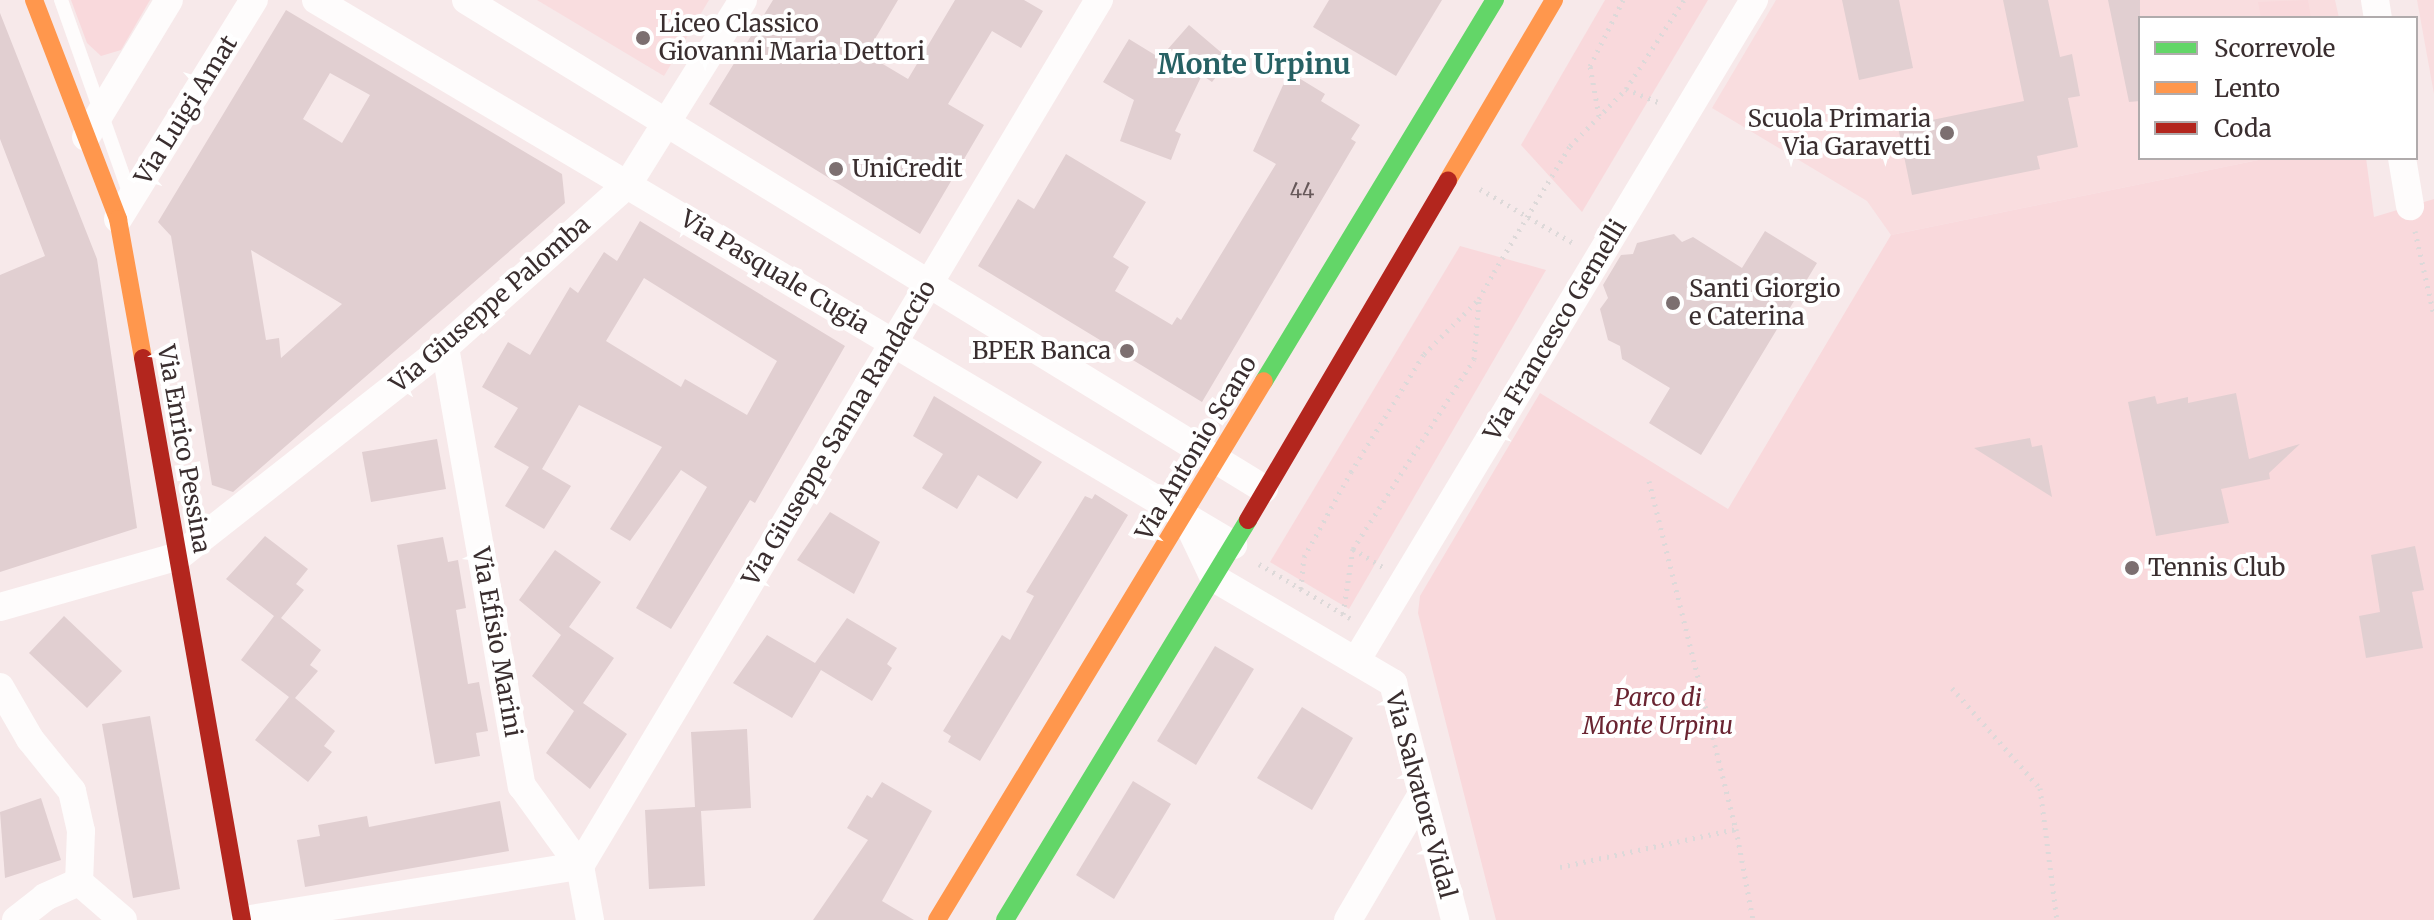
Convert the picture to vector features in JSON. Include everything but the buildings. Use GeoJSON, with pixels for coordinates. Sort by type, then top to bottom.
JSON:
{"type":"FeatureCollection","features":[{"type":"Feature","properties":{"kind":"street","name":"Via Enrico Pessina"},"geometry":{"type":"LineString","coordinates":[[34,0],[86,137],[129,211],[250,920]]}},
{"type":"Feature","properties":{"kind":"street"},"geometry":{"type":"LineString","coordinates":[[86,137],[169,0]]}},
{"type":"Feature","properties":{"kind":"street","name":"Via Luigi Amat"},"geometry":{"type":"LineString","coordinates":[[129,211],[254,0]]}},
{"type":"Feature","properties":{"kind":"street","name":"Via Pasquale Cugia"},"geometry":{"type":"LineString","coordinates":[[316,0],[1233,545]]}},
{"type":"Feature","properties":{"kind":"street"},"geometry":{"type":"LineString","coordinates":[[466,0],[1264,489]]}},
{"type":"Feature","properties":{"kind":"street","name":"Via Giuseppe Palomba"},"geometry":{"type":"LineString","coordinates":[[188,543],[445,347],[628,184],[743,0]]}},
{"type":"Feature","properties":{"kind":"street","name":"Via Giuseppe Sanna Randaccio"},"geometry":{"type":"LineString","coordinates":[[580,866],[1099,0]]}},
{"type":"Feature","properties":{"kind":"street","name":"Via Antonio Scano"},"geometry":{"type":"LineString","coordinates":[[937,920],[1495,0]]}},
{"type":"Feature","properties":{"kind":"street"},"geometry":{"type":"LineString","coordinates":[[1005,920],[1214,578],[1554,0]]}},
{"type":"Feature","properties":{"kind":"street","name":"Via Francesco Gemelli"},"geometry":{"type":"LineString","coordinates":[[1356,661],[1754,0]]}},
{"type":"Feature","properties":{"kind":"street"},"geometry":{"type":"LineString","coordinates":[[2402,160],[2410,206]]}},
{"type":"Feature","properties":{"kind":"street","name":"Via Efisio Marini"},"geometry":{"type":"LineString","coordinates":[[445,347],[522,786],[580,866],[590,920]]}},
{"type":"Feature","properties":{"kind":"street"},"geometry":{"type":"LineString","coordinates":[[1184,515],[1214,578]]}},
{"type":"Feature","properties":{"kind":"street"},"geometry":{"type":"LineString","coordinates":[[0,607],[188,543]]}},
{"type":"Feature","properties":{"kind":"street","name":"Via Salvatore Vidal"},"geometry":{"type":"LineString","coordinates":[[1214,578],[1393,683],[1419,799],[1455,920]]}},
{"type":"Feature","properties":{"kind":"street"},"geometry":{"type":"LineString","coordinates":[[0,687],[30,739],[72,791],[81,831],[79,882]]}},
{"type":"Feature","properties":{"kind":"street"},"geometry":{"type":"LineString","coordinates":[[1348,920],[1419,799]]}},
{"type":"Feature","properties":{"kind":"street"},"geometry":{"type":"LineString","coordinates":[[250,920],[580,866]]}},
{"type":"Feature","properties":{"kind":"street"},"geometry":{"type":"LineString","coordinates":[[16,920],[45,897],[79,882]]}},
{"type":"Feature","properties":{"kind":"street"},"geometry":{"type":"LineString","coordinates":[[79,882],[123,920]]}},
{"type":"Feature","properties":{"kind":"lane"},"geometry":{"type":"LineString","coordinates":[[61,0],[102,111],[129,211]]}},
{"type":"Feature","properties":{"kind":"path"},"geometry":{"type":"LineString","coordinates":[[1599,116],[1590,66],[1623,0]]}},
{"type":"Feature","properties":{"kind":"path"},"geometry":{"type":"LineString","coordinates":[[1301,589],[1304,557],[1351,472],[1424,354],[1479,299],[1570,146],[1626,89],[1684,0]]}},
{"type":"Feature","properties":{"kind":"path"},"geometry":{"type":"LineString","coordinates":[[1626,89],[1659,102]]}},
{"type":"Feature","properties":{"kind":"path"},"geometry":{"type":"LineString","coordinates":[[1651,115],[1666,89]]}},
{"type":"Feature","properties":{"kind":"path"},"geometry":{"type":"LineString","coordinates":[[1472,202],[1488,175]]}},
{"type":"Feature","properties":{"kind":"path"},"geometry":{"type":"LineString","coordinates":[[1480,189],[1576,245]]}},
{"type":"Feature","properties":{"kind":"path"},"geometry":{"type":"LineString","coordinates":[[2410,206],[2434,315]]}},
{"type":"Feature","properties":{"kind":"path"},"geometry":{"type":"LineString","coordinates":[[1567,258],[1583,232]]}},
{"type":"Feature","properties":{"kind":"path"},"geometry":{"type":"LineString","coordinates":[[1343,614],[1353,549],[1474,359],[1479,299]]}},
{"type":"Feature","properties":{"kind":"path"},"geometry":{"type":"LineString","coordinates":[[1649,481],[1736,829],[1753,920]]}},
{"type":"Feature","properties":{"kind":"path"},"geometry":{"type":"LineString","coordinates":[[1353,549],[1383,567]]}},
{"type":"Feature","properties":{"kind":"path"},"geometry":{"type":"LineString","coordinates":[[1266,550],[1258,564],[1352,619],[1359,606]]}},
{"type":"Feature","properties":{"kind":"path"},"geometry":{"type":"LineString","coordinates":[[1375,580],[1391,554]]}},
{"type":"Feature","properties":{"kind":"path"},"geometry":{"type":"LineString","coordinates":[[1952,688],[2040,788],[2057,920]]}},
{"type":"Feature","properties":{"kind":"path"},"geometry":{"type":"LineString","coordinates":[[1560,867],[1736,829]]}},
{"type":"Feature","properties":{"kind":"shaded area","name":"Liceo Classico Giovanni Maria Dettori"},"geometry":{"type":"Polygon","coordinates":[[[537,0],[709,0],[664,76],[537,0]]]}},
{"type":"Feature","properties":{"kind":"shaded area","name":"Scuola Primaria Via Garavetti"},"geometry":{"type":"Polygon","coordinates":[[[1776,0],[2335,0],[2339,16],[2138,16],[2138,160],[2258,160],[1891,235],[1867,201],[1712,108],[1776,0]]]}},
{"type":"Feature","properties":{"kind":"shaded area"},"geometry":{"type":"Polygon","coordinates":[[[2417,0],[2434,0],[2434,94],[2417,0]]]}},
{"type":"Feature","properties":{"kind":"green space"},"geometry":{"type":"Polygon","coordinates":[[[71,0],[150,0],[121,50],[101,56],[87,43],[71,0]]]}},
{"type":"Feature","properties":{"kind":"green space"},"geometry":{"type":"Polygon","coordinates":[[[1605,0],[1708,0],[1582,212],[1521,145],[1605,0]]]}},
{"type":"Feature","properties":{"kind":"green space"},"geometry":{"type":"Polygon","coordinates":[[[2308,0],[2311,16],[2261,16],[2258,2],[2308,0]]]}},
{"type":"Feature","properties":{"kind":"green space","name":"Parco di Monte Urpinu"},"geometry":{"type":"Polygon","coordinates":[[[2258,160],[2366,160],[2374,217],[2434,199],[2434,920],[1496,920],[1418,613],[1420,596],[1540,393],[1728,509],[1891,235],[2258,160]]]}},
{"type":"Feature","properties":{"kind":"green space"},"geometry":{"type":"Polygon","coordinates":[[[1460,246],[1546,270],[1349,609],[1270,562],[1460,246]]]}},
{"type":"Feature","properties":{"kind":"traffic: fast"},"geometry":{"type":"LineString","coordinates":[[1264,381],[1495,0]]}},
{"type":"Feature","properties":{"kind":"traffic: fast"},"geometry":{"type":"LineString","coordinates":[[1005,920],[1248,520]]}},
{"type":"Feature","properties":{"kind":"traffic: slow"},"geometry":{"type":"LineString","coordinates":[[34,0],[118,219],[143,358]]}},
{"type":"Feature","properties":{"kind":"traffic: slow"},"geometry":{"type":"LineString","coordinates":[[1448,180],[1554,0]]}},
{"type":"Feature","properties":{"kind":"traffic: slow"},"geometry":{"type":"LineString","coordinates":[[937,920],[1264,381]]}},
{"type":"Feature","properties":{"kind":"traffic: jam"},"geometry":{"type":"LineString","coordinates":[[1248,520],[1448,180]]}},
{"type":"Feature","properties":{"kind":"traffic: jam"},"geometry":{"type":"LineString","coordinates":[[143,358],[242,920]]}},
{"type":"Feature","properties":{"kind":"place","name":"Liceo Classico Giovanni Maria Dettori"},"geometry":{"type":"Point","coordinates":[643,38]}},
{"type":"Feature","properties":{"kind":"place","name":"Scuola Primaria Via Garavetti"},"geometry":{"type":"Point","coordinates":[1947,133]}},
{"type":"Feature","properties":{"kind":"place","name":"UniCredit"},"geometry":{"type":"Point","coordinates":[836,169]}},
{"type":"Feature","properties":{"kind":"place","name":"Santi Giorgio e Caterina"},"geometry":{"type":"Point","coordinates":[1673,303]}},
{"type":"Feature","properties":{"kind":"place","name":"BPER Banca"},"geometry":{"type":"Point","coordinates":[1127,351]}},
{"type":"Feature","properties":{"kind":"place","name":"Tennis Club"},"geometry":{"type":"Point","coordinates":[2132,568]}},
{"type":"Feature","properties":{"kind":"district","name":"Monte Urpinu"},"geometry":{"type":"Point","coordinates":[1254,64]}}]}
